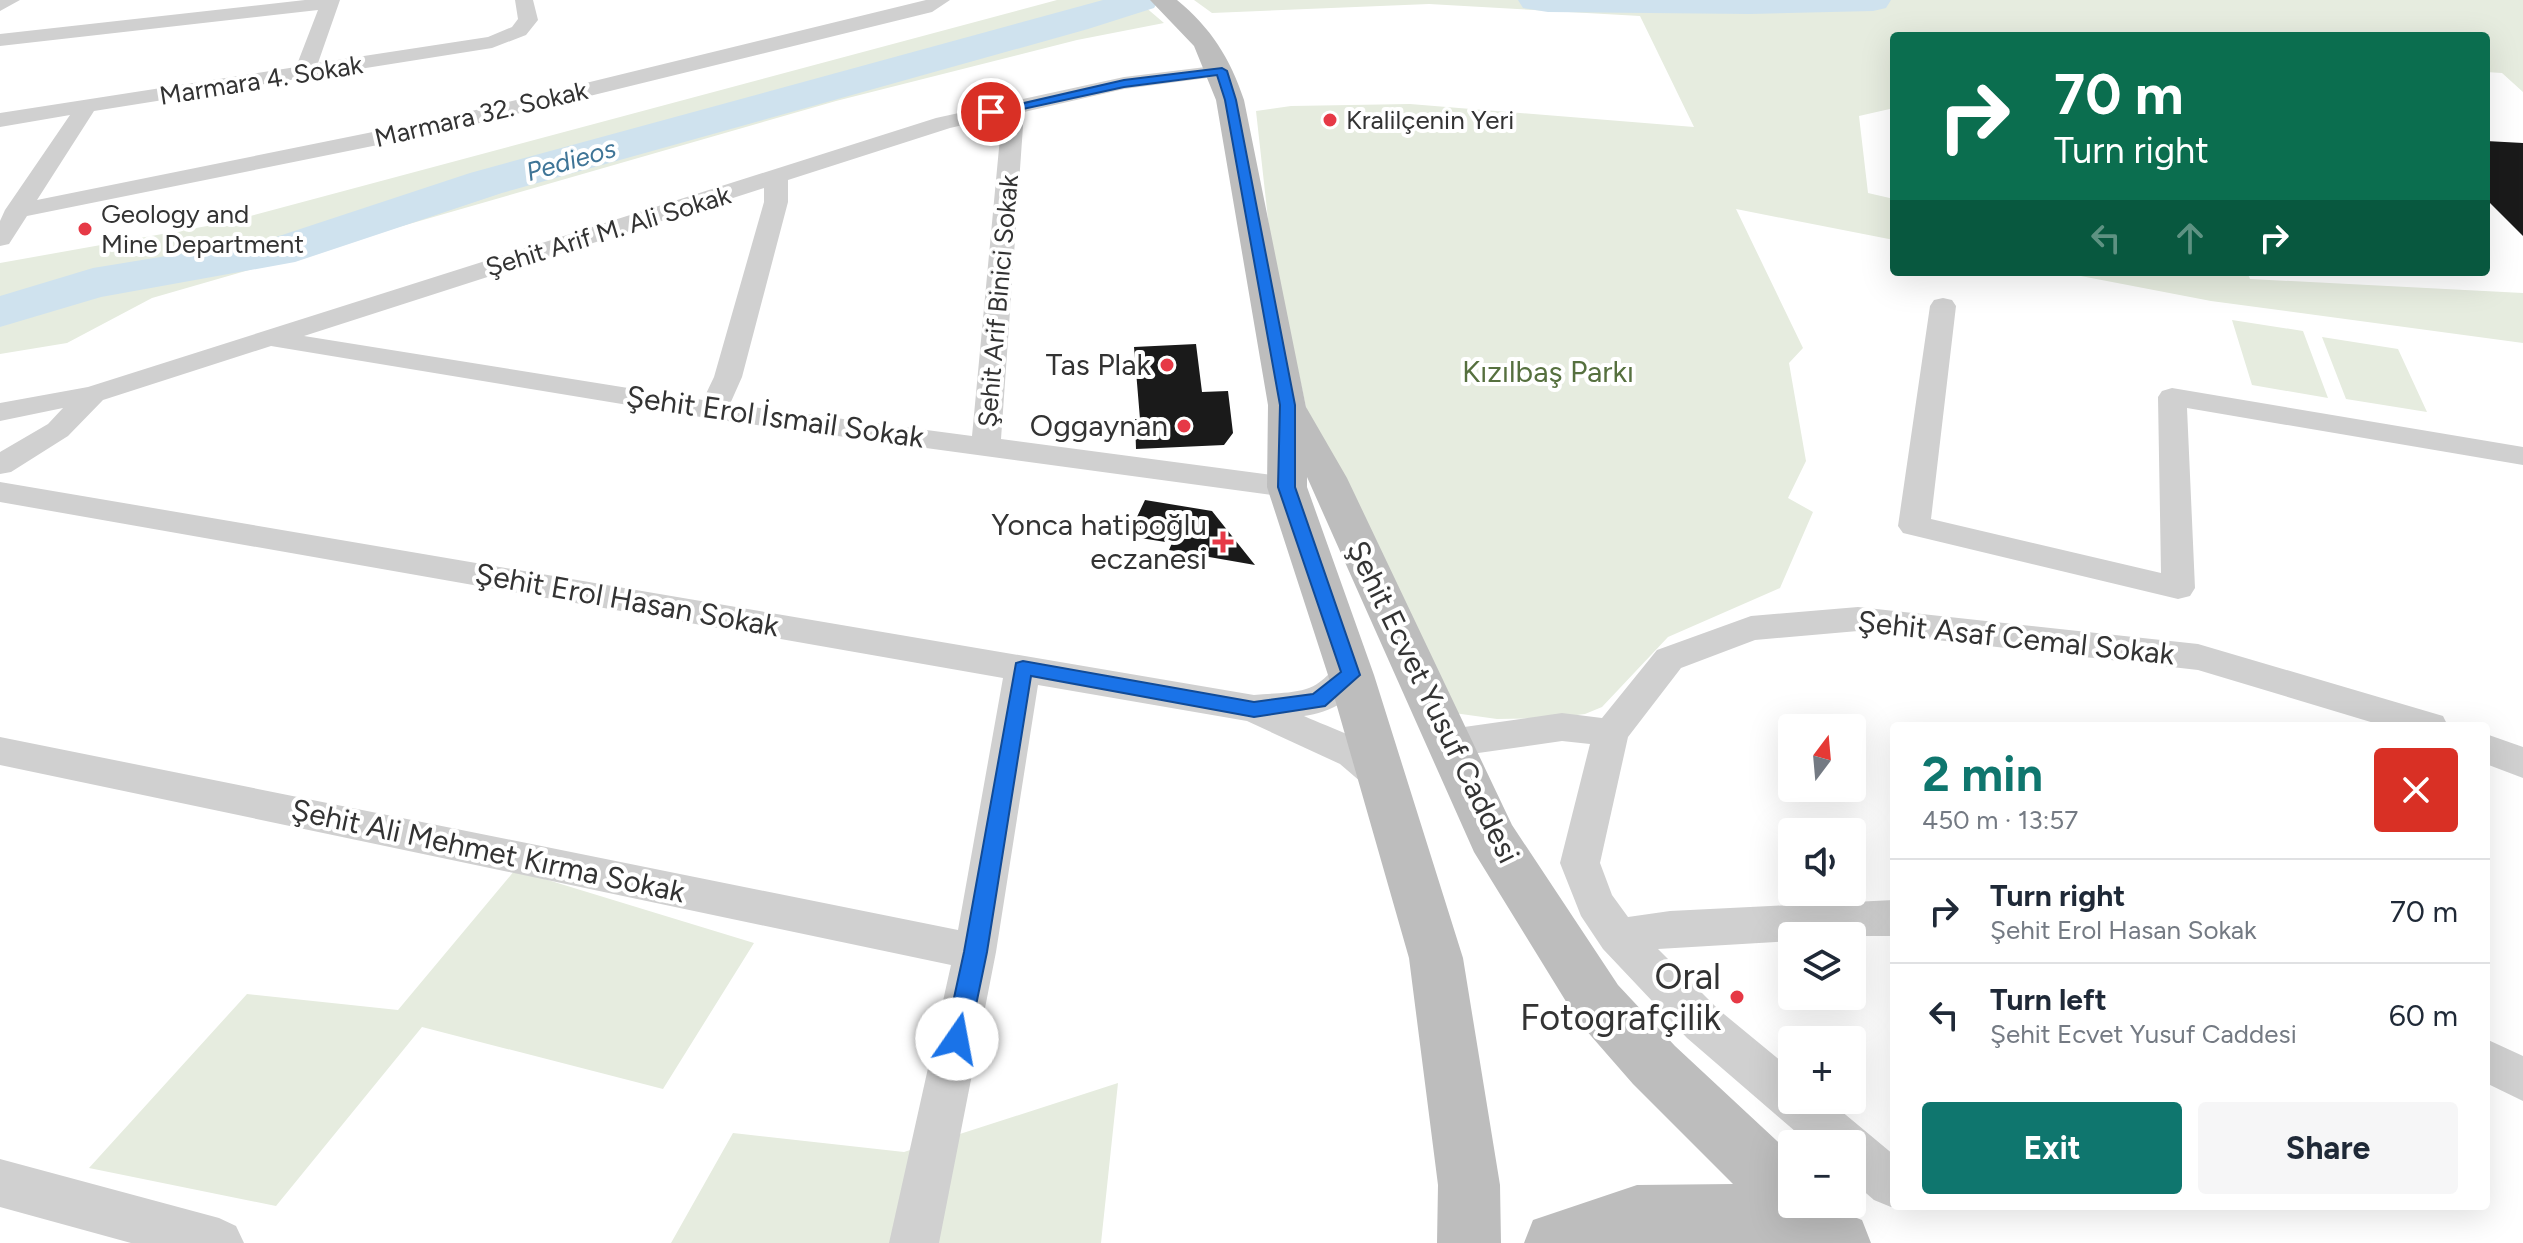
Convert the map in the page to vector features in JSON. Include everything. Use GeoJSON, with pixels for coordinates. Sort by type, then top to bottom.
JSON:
{"type":"FeatureCollection","features":[{"type":"Feature","properties":{"kind":"main road","name":"Şehit Ecvet Yusuf Caddesi"},"geometry":{"type":"LineString","coordinates":[[1162,0],[1198,29],[1222,71],[1230,100],[1287,405],[1287,487],[1351,675],[1436,958],[1469,1185],[1469,1243]]}},
{"type":"Feature","properties":{"kind":"main road","name":"Şehit Ecvet Yusuf Caddesi"},"geometry":{"type":"LineString","coordinates":[[1287,405],[1327,478],[1492,837],[1598,1003],[1654,1065],[1778,1185]]}},
{"type":"Feature","properties":{"kind":"main road"},"geometry":{"type":"LineString","coordinates":[[1556,1243],[1637,1216],[1736,1215],[1839,1243]]}},
{"type":"Feature","properties":{"kind":"main road"},"geometry":{"type":"LineString","coordinates":[[1813,1218],[1839,1243]]}},
{"type":"Feature","properties":{"kind":"street"},"geometry":{"type":"LineString","coordinates":[[0,5],[11,0]]}},
{"type":"Feature","properties":{"kind":"street","name":"Marmara 4. Sokak"},"geometry":{"type":"LineString","coordinates":[[0,120],[85,109],[492,42],[519,31],[528,20],[530,1]]}},
{"type":"Feature","properties":{"kind":"street","name":"Marmara 32. Sokak"},"geometry":{"type":"LineString","coordinates":[[17,210],[66,203],[447,124],[941,1]]}},
{"type":"Feature","properties":{"kind":"street"},"geometry":{"type":"LineString","coordinates":[[0,40],[330,2],[304,73]]}},
{"type":"Feature","properties":{"kind":"street","name":"Şehit Arif M. Ali Sokak"},"geometry":{"type":"LineString","coordinates":[[0,412],[93,394],[944,123],[1124,83],[1222,71]]}},
{"type":"Feature","properties":{"kind":"street","name":"Şehit Arif Binici Sokak"},"geometry":{"type":"LineString","coordinates":[[986,447],[1014,107]]}},
{"type":"Feature","properties":{"kind":"street"},"geometry":{"type":"LineString","coordinates":[[0,239],[85,109]]}},
{"type":"Feature","properties":{"kind":"street"},"geometry":{"type":"LineString","coordinates":[[713,410],[728,377],[776,202],[776,178]]}},
{"type":"Feature","properties":{"kind":"street"},"geometry":{"type":"LineString","coordinates":[[1943,306],[1914,526],[2178,588],[2172,397],[2523,456]]}},
{"type":"Feature","properties":{"kind":"street","name":"Şehit Erol İsmail Sokak"},"geometry":{"type":"LineString","coordinates":[[265,338],[713,410],[1287,487]]}},
{"type":"Feature","properties":{"kind":"street"},"geometry":{"type":"LineString","coordinates":[[0,465],[58,430],[93,394]]}},
{"type":"Feature","properties":{"kind":"street","name":"Şehit Erol Hasan Sokak"},"geometry":{"type":"LineString","coordinates":[[0,492],[1254,709],[1353,754],[1381,777]]}},
{"type":"Feature","properties":{"kind":"street","name":"Şehit Asaf Cemal Sokak"},"geometry":{"type":"LineString","coordinates":[[1778,1088],[1703,1024],[1618,936],[1595,904],[1580,863],[1611,733],[1669,659],[1751,628],[1858,619],[2198,657],[2417,722]]}},
{"type":"Feature","properties":{"kind":"street"},"geometry":{"type":"LineString","coordinates":[[914,1243],[975,952],[1023,667]]}},
{"type":"Feature","properties":{"kind":"street","name":"Şehit Erol Hasan Sokak"},"geometry":{"type":"LineString","coordinates":[[1254,709],[1318,701],[1351,675]]}},
{"type":"Feature","properties":{"kind":"street"},"geometry":{"type":"LineString","coordinates":[[1450,743],[1562,727],[1611,733]]}},
{"type":"Feature","properties":{"kind":"street"},"geometry":{"type":"LineString","coordinates":[[2490,750],[2523,763]]}},
{"type":"Feature","properties":{"kind":"street","name":"Şehit Ali Mehmet Kırma Sokak"},"geometry":{"type":"LineString","coordinates":[[0,751],[975,952]]}},
{"type":"Feature","properties":{"kind":"street"},"geometry":{"type":"LineString","coordinates":[[1618,936],[1670,929],[1890,918]]}},
{"type":"Feature","properties":{"kind":"street"},"geometry":{"type":"LineString","coordinates":[[2490,1062],[2523,1080]]}},
{"type":"Feature","properties":{"kind":"street","name":"Şehit Asaf Cemal Sokak"},"geometry":{"type":"LineString","coordinates":[[1809,1114],[1828,1130]]}},
{"type":"Feature","properties":{"kind":"street"},"geometry":{"type":"LineString","coordinates":[[1866,1162],[1890,1182]]}},
{"type":"Feature","properties":{"kind":"street"},"geometry":{"type":"LineString","coordinates":[[0,1183],[219,1243]]}},
{"type":"Feature","properties":{"kind":"green space"},"geometry":{"type":"Polygon","coordinates":[[[1057,0],[1137,0],[1164,23],[1077,40],[836,101],[152,298],[67,343],[0,354],[0,263],[224,223],[1057,0]]]}},
{"type":"Feature","properties":{"kind":"green space","name":"Kızılbaş Parkı"},"geometry":{"type":"Polygon","coordinates":[[[1194,0],[2523,0],[2523,92],[2502,73],[2490,72],[2490,32],[1890,32],[1890,109],[1859,116],[1868,193],[1890,198],[1890,239],[1736,209],[1803,348],[1789,363],[1806,461],[1788,498],[1813,512],[1780,588],[1668,637],[1602,707],[1585,714],[1553,718],[1497,719],[1454,713],[1363,569],[1306,407],[1271,246],[1256,111],[1291,106],[1410,104],[1694,127],[1640,16],[1429,4],[1212,13],[1194,0]]]}},
{"type":"Feature","properties":{"kind":"green space"},"geometry":{"type":"Polygon","coordinates":[[[2081,276],[2249,276],[2250,279],[2523,293],[2523,343],[2211,301],[2081,276]]]}},
{"type":"Feature","properties":{"kind":"green space"},"geometry":{"type":"Polygon","coordinates":[[[2232,320],[2303,331],[2328,398],[2252,385],[2232,320]]]}},
{"type":"Feature","properties":{"kind":"green space"},"geometry":{"type":"Polygon","coordinates":[[[2322,337],[2398,349],[2427,412],[2346,399],[2322,337]]]}},
{"type":"Feature","properties":{"kind":"green space"},"geometry":{"type":"Polygon","coordinates":[[[515,870],[754,943],[663,1089],[422,1027],[276,1206],[89,1168],[247,994],[398,1010],[515,870]]]}},
{"type":"Feature","properties":{"kind":"green space"},"geometry":{"type":"Polygon","coordinates":[[[1118,1083],[1101,1243],[671,1243],[733,1133],[904,1152],[1118,1083]]]}},
{"type":"Feature","properties":{"kind":"building"},"geometry":{"type":"Polygon","coordinates":[[[2490,141],[2523,143],[2523,236],[2490,203],[2490,141]]]}},
{"type":"Feature","properties":{"kind":"building"},"geometry":{"type":"Polygon","coordinates":[[[1196,344],[1202,392],[1228,391],[1233,433],[1224,445],[1136,449],[1135,419],[1140,419],[1134,347],[1196,344]]]}},
{"type":"Feature","properties":{"kind":"building"},"geometry":{"type":"Polygon","coordinates":[[[1145,500],[1212,511],[1255,565],[1169,550],[1172,543],[1128,536],[1145,500]]]}},
{"type":"Feature","properties":{"kind":"waterway","name":"Pedieos"},"geometry":{"type":"LineString","coordinates":[[0,312],[93,283],[278,252],[486,183],[1075,21],[1141,0]]}},
{"type":"Feature","properties":{"kind":"waterway","name":"Pedieos"},"geometry":{"type":"LineString","coordinates":[[1536,0],[1719,3],[1873,0]]}},
{"type":"Feature","properties":{"kind":"place","name":"Kralilçenin Yeri"},"geometry":{"type":"Point","coordinates":[1330,120]}},
{"type":"Feature","properties":{"kind":"place","name":"Geology and Mine Department"},"geometry":{"type":"Point","coordinates":[85,229]}},
{"type":"Feature","properties":{"kind":"place","name":"Tas Plak"},"geometry":{"type":"Point","coordinates":[1167,365]}},
{"type":"Feature","properties":{"kind":"place","name":"Oggaynan"},"geometry":{"type":"Point","coordinates":[1184,426]}},
{"type":"Feature","properties":{"kind":"place","name":"Yonca hatipoğlu eczanesi"},"geometry":{"type":"Point","coordinates":[1223,542]}},
{"type":"Feature","properties":{"kind":"place","name":"Oral Fotografçilik"},"geometry":{"type":"Point","coordinates":[1737,997]}},
{"type":"Feature","properties":{"kind":"route"},"geometry":{"type":"LineString","coordinates":[[957,1039],[975,952],[1023,667],[1254,709],[1318,701],[1351,675],[1287,487],[1287,405],[1222,71],[1124,83],[991,112]]}}]}
